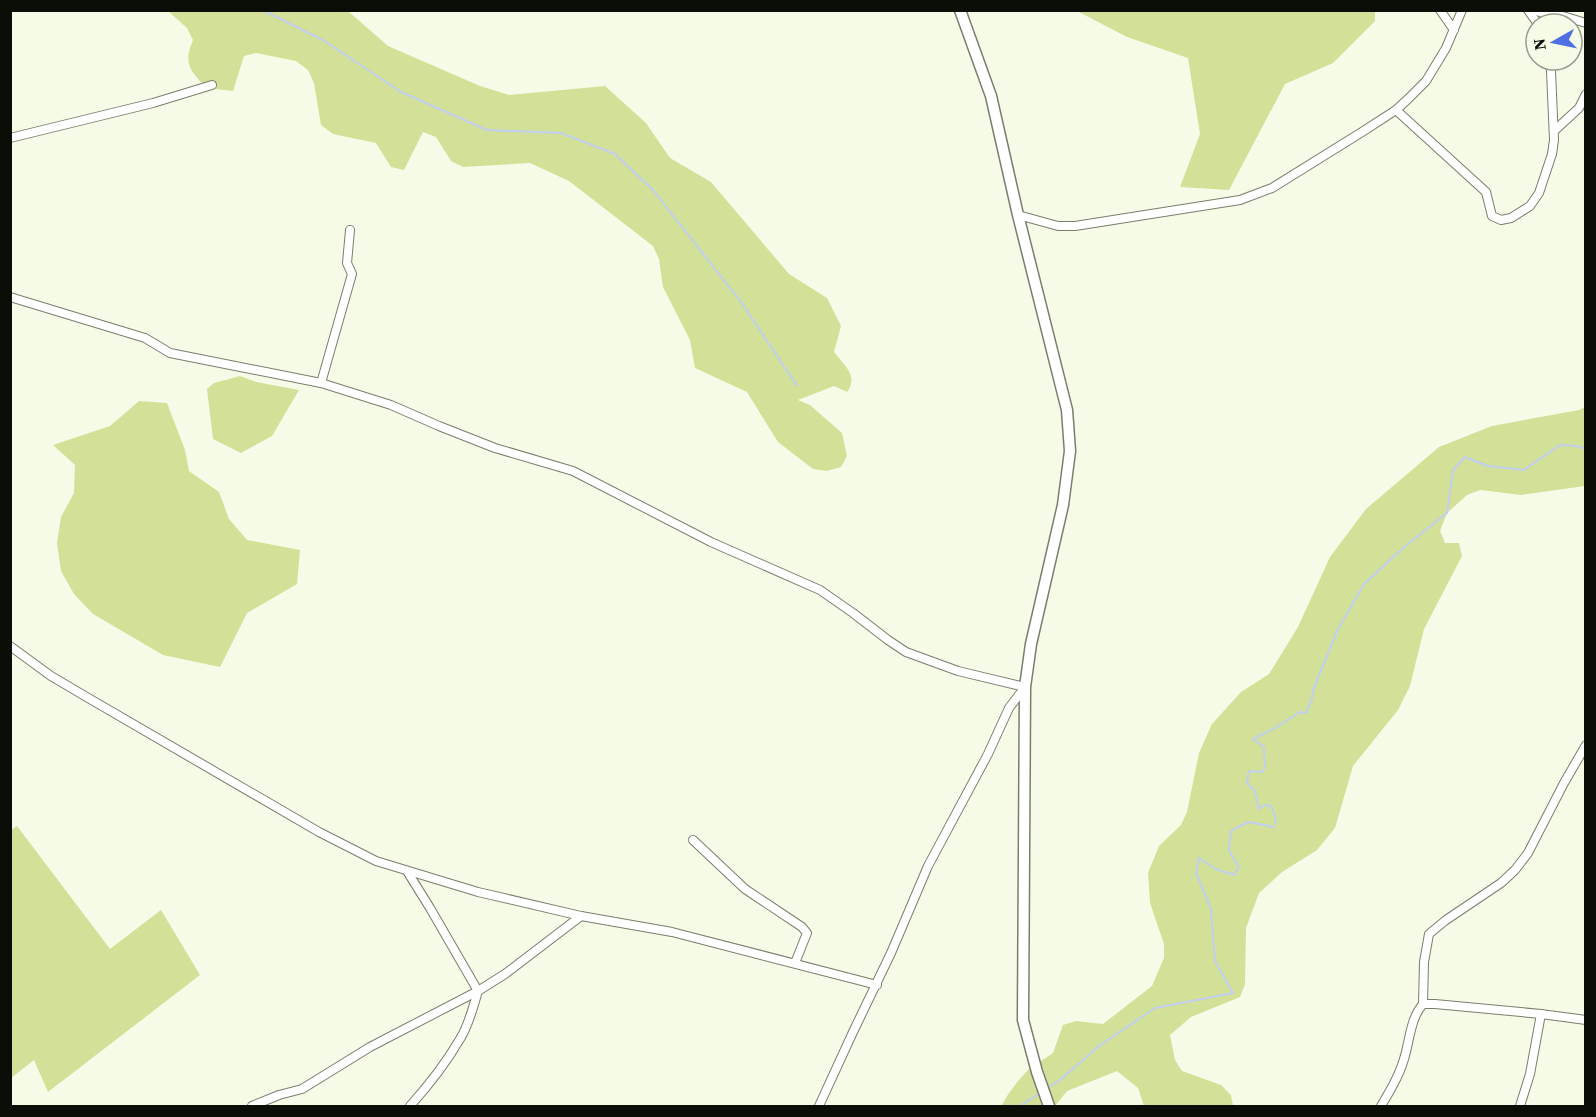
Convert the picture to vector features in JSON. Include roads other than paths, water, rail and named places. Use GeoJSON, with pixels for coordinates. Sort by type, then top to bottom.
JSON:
{"type":"FeatureCollection","features":[{"type":"Feature","properties":{"kind":"street"},"geometry":{"type":"LineString","coordinates":[[960,10],[991,96],[1067,410],[1070,451],[1063,505],[1031,644],[1025,687],[1023,1020],[1049,1107]]}},
{"type":"Feature","properties":{"kind":"street"},"geometry":{"type":"LineString","coordinates":[[1440,10],[1454,30]]}},
{"type":"Feature","properties":{"kind":"street"},"geometry":{"type":"LineString","coordinates":[[1018,215],[1058,226],[1075,226],[1240,200],[1272,188],[1396,110],[1426,81],[1446,48],[1462,10]]}},
{"type":"Feature","properties":{"kind":"street"},"geometry":{"type":"LineString","coordinates":[[1396,110],[1486,192],[1492,216],[1501,220],[1511,218],[1530,206],[1539,193],[1552,154],[1554,131],[1551,72]]}},
{"type":"Feature","properties":{"kind":"street"},"geometry":{"type":"LineString","coordinates":[[10,138],[153,103],[212,85]]}},
{"type":"Feature","properties":{"kind":"street"},"geometry":{"type":"LineString","coordinates":[[1554,131],[1579,108],[1586,94]]}},
{"type":"Feature","properties":{"kind":"street"},"geometry":{"type":"LineString","coordinates":[[321,382],[352,274],[347,264],[350,230]]}},
{"type":"Feature","properties":{"kind":"street"},"geometry":{"type":"LineString","coordinates":[[10,297],[145,338],[170,353],[321,382],[391,405],[495,448],[573,471],[711,542],[820,590],[906,652],[958,671],[1025,687]]}},
{"type":"Feature","properties":{"kind":"street"},"geometry":{"type":"LineString","coordinates":[[10,646],[51,676],[90,699],[319,832],[376,861],[478,892],[581,916],[672,932],[877,985]]}},
{"type":"Feature","properties":{"kind":"street"},"geometry":{"type":"LineString","coordinates":[[819,1107],[877,985],[928,866],[988,754],[1009,708],[1025,687]]}},
{"type":"Feature","properties":{"kind":"street"},"geometry":{"type":"LineString","coordinates":[[1381,1107],[1393,1088],[1404,1059],[1417,1011],[1423,1004],[1424,962],[1429,934],[1501,883],[1515,870],[1528,853],[1586,745]]}},
{"type":"Feature","properties":{"kind":"street"},"geometry":{"type":"LineString","coordinates":[[693,840],[745,889],[802,927],[807,933],[795,963]]}},
{"type":"Feature","properties":{"kind":"street"},"geometry":{"type":"LineString","coordinates":[[407,870],[478,991],[461,1038],[425,1090],[410,1107]]}},
{"type":"Feature","properties":{"kind":"street"},"geometry":{"type":"LineString","coordinates":[[252,1107],[279,1095],[302,1089],[370,1047],[478,991],[505,975],[581,916]]}},
{"type":"Feature","properties":{"kind":"street"},"geometry":{"type":"LineString","coordinates":[[1423,1004],[1586,1020]]}},
{"type":"Feature","properties":{"kind":"street"},"geometry":{"type":"LineString","coordinates":[[1520,1107],[1530,1074],[1541,1014]]}},
{"type":"Feature","properties":{"kind":"waterway"},"geometry":{"type":"LineString","coordinates":[[262,10],[323,40],[401,92],[487,130],[561,133],[615,154],[653,190],[741,302],[797,386]]}},
{"type":"Feature","properties":{"kind":"waterway"},"geometry":{"type":"LineString","coordinates":[[1275,824],[1276,819],[1271,806],[1264,805],[1259,809],[1255,791],[1247,783],[1249,771],[1262,772],[1265,768],[1264,747],[1253,739],[1300,712],[1306,713],[1337,631],[1364,584],[1403,548],[1447,513],[1453,470],[1465,457],[1488,466],[1524,470],[1560,445],[1586,449]]}},
{"type":"Feature","properties":{"kind":"waterway"},"geometry":{"type":"LineString","coordinates":[[1047,1088],[1060,1080],[1099,1046],[1155,1008],[1233,993],[1215,961],[1211,909],[1196,873],[1199,858],[1216,869],[1234,875],[1239,867],[1229,851],[1231,831],[1248,822],[1274,827]]}},
{"type":"Feature","properties":{"kind":"waterway"},"geometry":{"type":"LineString","coordinates":[[1020,1106],[1040,1093]]}}]}
